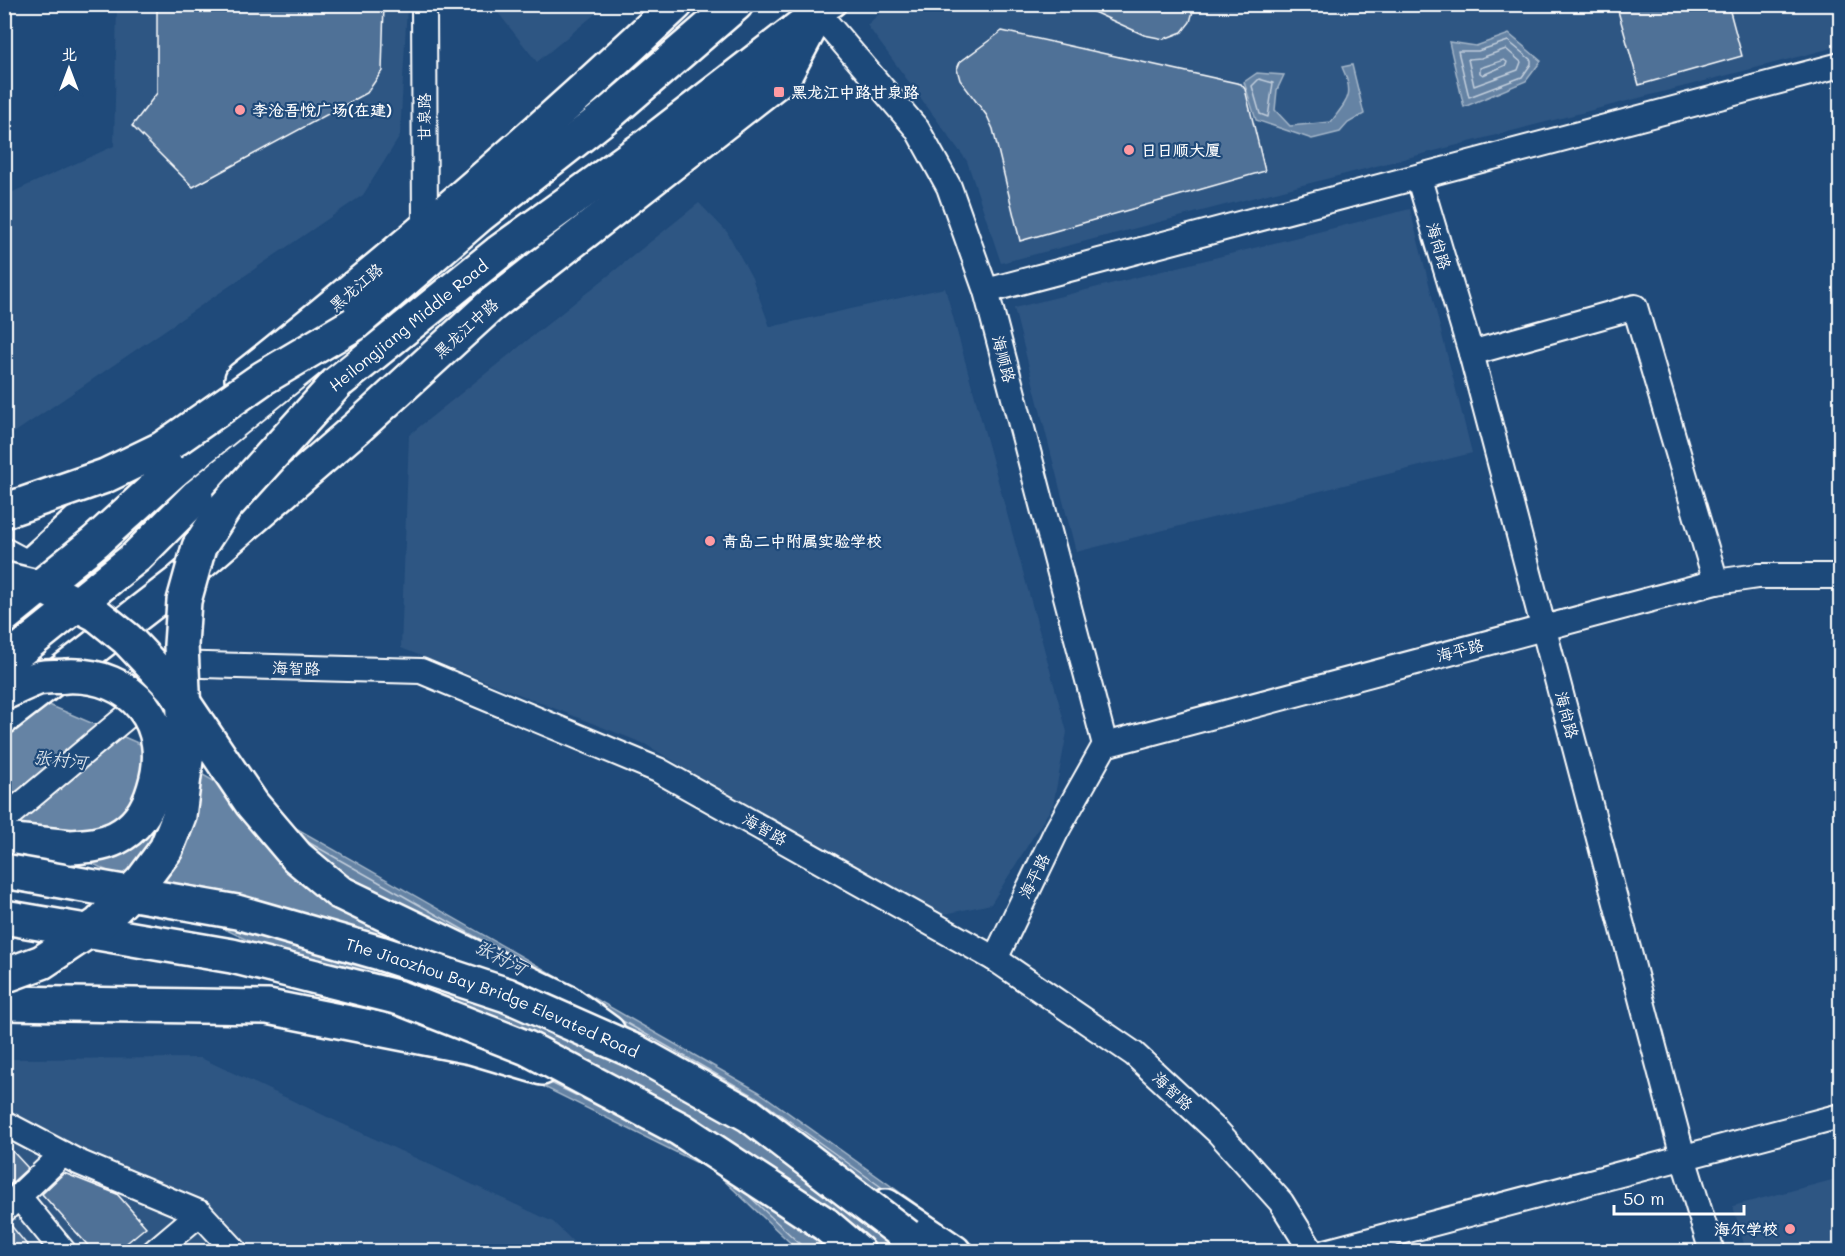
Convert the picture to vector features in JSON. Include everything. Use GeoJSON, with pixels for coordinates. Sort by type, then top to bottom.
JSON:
{"type":"FeatureCollection","features":[{"type":"Feature","properties":{"kind":"highway","name":"黑龙江路"},"geometry":{"type":"LineString","coordinates":[[14,564],[425,229],[609,68],[676,4]]}},
{"type":"Feature","properties":{"kind":"highway"},"geometry":{"type":"LineString","coordinates":[[4,616],[95,542],[172,472],[354,324],[480,215],[610,112],[736,4]]}},
{"type":"Feature","properties":{"kind":"highway","name":"Heilongjiang Middle Road"},"geometry":{"type":"LineString","coordinates":[[4,663],[136,557],[196,497],[498,253],[645,147],[826,7]]}},
{"type":"Feature","properties":{"kind":"highway","name":"黑龙江中路"},"geometry":{"type":"LineString","coordinates":[[4,717],[188,574],[350,434],[490,306],[785,75],[826,7]]}},
{"type":"Feature","properties":{"kind":"highway"},"geometry":{"type":"LineString","coordinates":[[4,511],[105,476],[163,448],[263,378],[354,324]]}},
{"type":"Feature","properties":{"kind":"highway"},"geometry":{"type":"LineString","coordinates":[[4,976],[42,962],[99,924],[142,881],[166,849],[178,816],[186,760],[181,645],[184,601],[199,547],[225,507],[338,382]]}},
{"type":"Feature","properties":{"kind":"highway"},"geometry":{"type":"LineString","coordinates":[[4,589],[14,564],[49,590],[96,614],[128,639],[175,690],[252,804],[297,857],[339,892],[567,1002],[636,1052]]}},
{"type":"Feature","properties":{"kind":"highway"},"geometry":{"type":"LineString","coordinates":[[4,693],[40,678],[79,676],[101,680],[116,686],[136,698],[152,717],[159,741],[160,763],[157,780],[144,814],[130,829],[116,838],[71,848],[4,840]]}},
{"type":"Feature","properties":{"kind":"highway","name":"The Jiaozhou Bay Bridge Elevated Road"},"geometry":{"type":"LineString","coordinates":[[4,871],[237,912],[380,953],[507,995],[636,1052],[749,1115],[924,1251]]}},
{"type":"Feature","properties":{"kind":"highway","name":"The Jiaozhou Bay Bridge Elevated Road"},"geometry":{"type":"LineString","coordinates":[[4,917],[232,956],[400,998],[526,1048],[680,1129],[825,1224],[858,1251]]}},
{"type":"Feature","properties":{"kind":"highway"},"geometry":{"type":"LineString","coordinates":[[4,1003],[268,1007],[471,1047],[528,1063],[620,1098]]}},
{"type":"Feature","properties":{"kind":"highway"},"geometry":{"type":"LineString","coordinates":[[749,1115],[954,1251]]}},
{"type":"Feature","properties":{"kind":"highway"},"geometry":{"type":"LineString","coordinates":[[825,1224],[847,1251]]}},
{"type":"Feature","properties":{"kind":"street","name":"甘泉路"},"geometry":{"type":"LineString","coordinates":[[424,4],[425,229]]}},
{"type":"Feature","properties":{"kind":"street","name":"海顺路"},"geometry":{"type":"LineString","coordinates":[[826,7],[917,129],[949,187],[986,291],[1100,754]]}},
{"type":"Feature","properties":{"kind":"street"},"geometry":{"type":"LineString","coordinates":[[986,291],[1840,65]]}},
{"type":"Feature","properties":{"kind":"street","name":"海尚路"},"geometry":{"type":"LineString","coordinates":[[1419,178],[1471,353],[1683,1156],[1712,1251]]}},
{"type":"Feature","properties":{"kind":"street"},"geometry":{"type":"LineString","coordinates":[[1471,353],[1635,307],[1716,582]]}},
{"type":"Feature","properties":{"kind":"street"},"geometry":{"type":"LineString","coordinates":[[14,564],[105,639]]}},
{"type":"Feature","properties":{"kind":"street","name":"海平路"},"geometry":{"type":"LineString","coordinates":[[995,959],[1056,831],[1100,754],[1546,635],[1716,582],[1758,576],[1840,576]]}},
{"type":"Feature","properties":{"kind":"street","name":"海平路"},"geometry":{"type":"LineString","coordinates":[[1546,635],[1720,597],[1759,591],[1840,591]]}},
{"type":"Feature","properties":{"kind":"street","name":"海智路"},"geometry":{"type":"LineString","coordinates":[[105,639],[167,664],[421,671],[658,770],[995,959],[1134,1054],[1226,1141],[1281,1202],[1312,1251]]}},
{"type":"Feature","properties":{"kind":"street"},"geometry":{"type":"LineString","coordinates":[[4,819],[188,666]]}},
{"type":"Feature","properties":{"kind":"street"},"geometry":{"type":"LineString","coordinates":[[1325,1251],[1840,1116]]}},
{"type":"Feature","properties":{"kind":"street"},"geometry":{"type":"LineString","coordinates":[[4,1123],[63,1154],[200,1214],[236,1251]]}},
{"type":"Feature","properties":{"kind":"street"},"geometry":{"type":"LineString","coordinates":[[63,1154],[12,1204],[64,1251]]}},
{"type":"Feature","properties":{"kind":"street"},"geometry":{"type":"LineString","coordinates":[[154,1251],[200,1214]]}},
{"type":"Feature","properties":{"kind":"shaded area"},"geometry":{"type":"Polygon","coordinates":[[[890,4],[1840,4],[1840,46],[1001,263],[967,161],[867,25],[890,4]]]}},
{"type":"Feature","properties":{"kind":"shaded area"},"geometry":{"type":"Polygon","coordinates":[[[117,5],[407,5],[400,136],[363,195],[5,439],[4,196],[114,146],[117,5]]]}},
{"type":"Feature","properties":{"kind":"shaded area"},"geometry":{"type":"Polygon","coordinates":[[[492,5],[606,5],[537,62],[492,5]]]}},
{"type":"Feature","properties":{"kind":"shaded area","name":"青岛二中附属实验学校"},"geometry":{"type":"Polygon","coordinates":[[[699,203],[727,232],[752,278],[770,327],[945,288],[1067,732],[1053,805],[991,904],[931,917],[645,744],[401,648],[409,435],[699,203]]]}},
{"type":"Feature","properties":{"kind":"shaded area"},"geometry":{"type":"Polygon","coordinates":[[[1410,209],[1472,453],[1076,552],[1014,308],[1410,209]]]}},
{"type":"Feature","properties":{"kind":"shaded area"},"geometry":{"type":"Polygon","coordinates":[[[201,1058],[553,1222],[583,1251],[5,1251],[4,1059],[201,1058]]]}},
{"type":"Feature","properties":{"kind":"shaded area","name":"海尔学校"},"geometry":{"type":"Polygon","coordinates":[[[1840,1178],[1840,1251],[1746,1251],[1733,1206],[1840,1178]]]}},
{"type":"Feature","properties":{"kind":"water"},"geometry":{"type":"Polygon","coordinates":[[[1509,34],[1541,61],[1526,81],[1464,107],[1449,42],[1476,46],[1509,34]]]}},
{"type":"Feature","properties":{"kind":"water"},"geometry":{"type":"Polygon","coordinates":[[[1352,65],[1364,114],[1348,123],[1340,132],[1312,139],[1256,120],[1244,82],[1257,73],[1284,75],[1277,90],[1275,110],[1290,126],[1331,122],[1342,108],[1349,91],[1342,67],[1352,65]]]}},
{"type":"Feature","properties":{"kind":"water","name":"张村河"},"geometry":{"type":"Polygon","coordinates":[[[5,686],[175,759],[759,1092],[982,1251],[799,1251],[714,1171],[49,842],[5,832],[5,686]]]}},
{"type":"Feature","properties":{"kind":"building","name":"李沧吾悦广场(在建)"},"geometry":{"type":"Polygon","coordinates":[[[157,4],[384,4],[382,71],[367,93],[193,187],[132,126],[157,93],[157,4]]]}},
{"type":"Feature","properties":{"kind":"building"},"geometry":{"type":"Polygon","coordinates":[[[1076,4],[1195,4],[1190,22],[1182,32],[1164,39],[1144,35],[1076,4]]]}},
{"type":"Feature","properties":{"kind":"building"},"geometry":{"type":"Polygon","coordinates":[[[1616,4],[1728,4],[1742,56],[1639,85],[1616,4]]]}},
{"type":"Feature","properties":{"kind":"building","name":"日日顺大厦"},"geometry":{"type":"Polygon","coordinates":[[[1002,31],[1241,84],[1245,89],[1265,171],[1020,241],[993,129],[987,116],[960,80],[957,69],[960,62],[1002,31]]]}},
{"type":"Feature","properties":{"kind":"building"},"geometry":{"type":"Polygon","coordinates":[[[4,1142],[28,1168],[4,1190],[4,1142]]]}},
{"type":"Feature","properties":{"kind":"building"},"geometry":{"type":"Polygon","coordinates":[[[64,1173],[117,1194],[146,1227],[117,1251],[93,1251],[42,1194],[64,1173]]]}},
{"type":"Feature","properties":{"kind":"building"},"geometry":{"type":"Polygon","coordinates":[[[9,1223],[32,1251],[4,1251],[4,1224],[9,1223]]]}},
{"type":"Feature","properties":{"kind":"place","name":"黑龙江中路甘泉路"},"geometry":{"type":"Point","coordinates":[779,92]}},
{"type":"Feature","properties":{"kind":"place","name":"李沧吾悦广场(在建)"},"geometry":{"type":"Point","coordinates":[240,110]}},
{"type":"Feature","properties":{"kind":"place","name":"日日顺大厦"},"geometry":{"type":"Point","coordinates":[1129,150]}},
{"type":"Feature","properties":{"kind":"place","name":"青岛二中附属实验学校"},"geometry":{"type":"Point","coordinates":[710,541]}},
{"type":"Feature","properties":{"kind":"place","name":"海尔学校"},"geometry":{"type":"Point","coordinates":[1790,1229]}}]}
